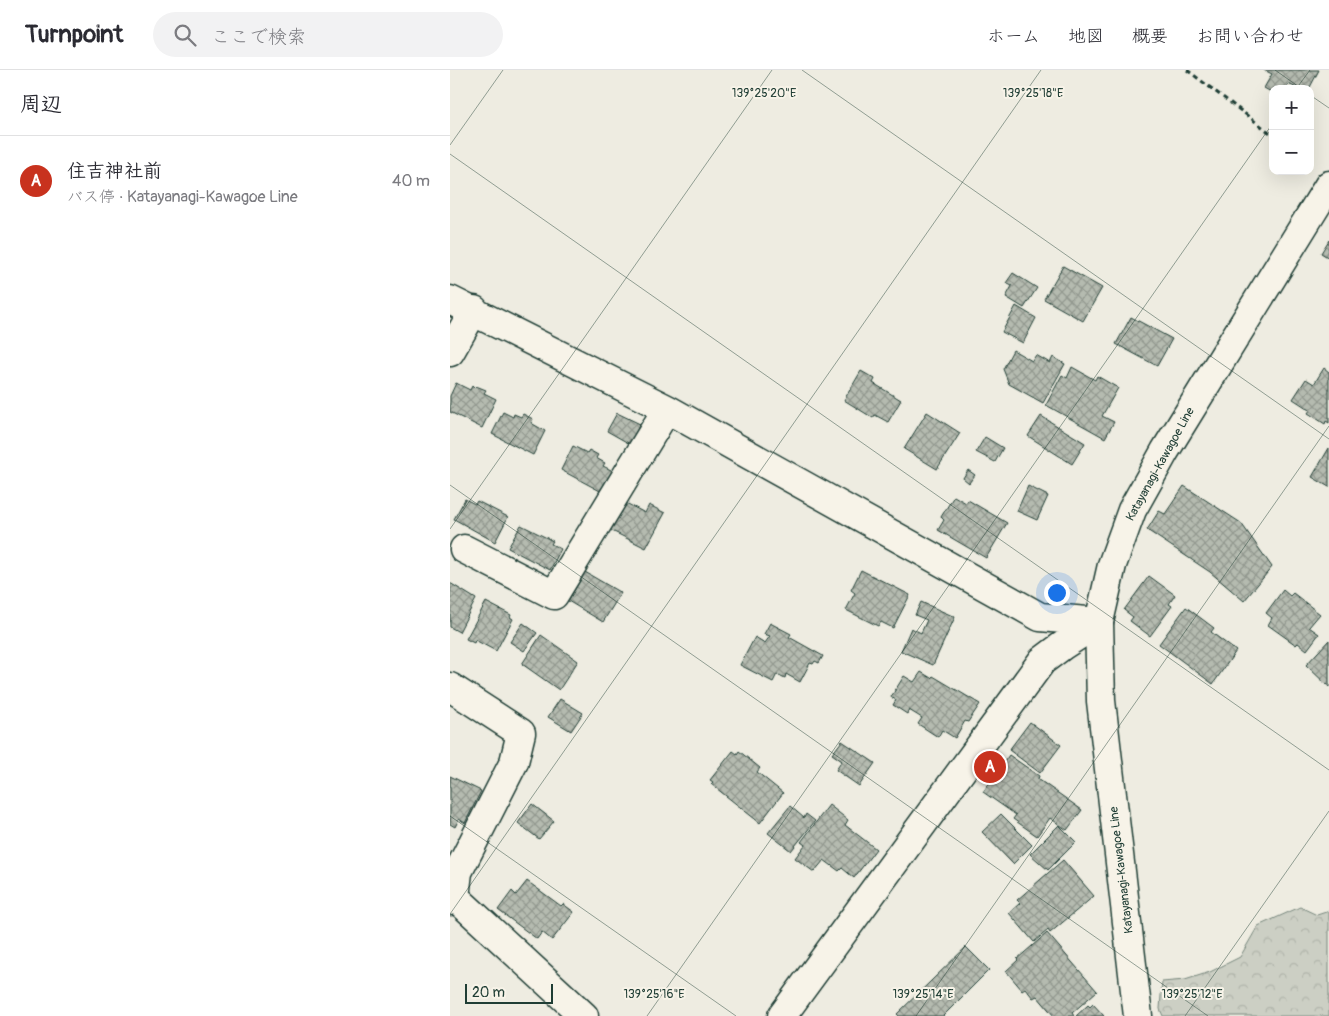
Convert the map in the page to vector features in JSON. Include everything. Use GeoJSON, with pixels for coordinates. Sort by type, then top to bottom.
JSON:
{"type":"FeatureCollection","features":[{"type":"Feature","properties":{"kind":"street","name":"Katayanagi-Kawagoe Line"},"geometry":{"type":"LineString","coordinates":[[1138,1016],[1101,701],[1099,622],[1112,565],[1132,510],[1165,451],[1329,185]]}},
{"type":"Feature","properties":{"kind":"street"},"geometry":{"type":"LineString","coordinates":[[450,352],[462,305],[667,409],[1040,617],[1099,622]]}},
{"type":"Feature","properties":{"kind":"street"},"geometry":{"type":"LineString","coordinates":[[464,548],[554,595],[667,409]]}},
{"type":"Feature","properties":{"kind":"street"},"geometry":{"type":"LineString","coordinates":[[782,1016],[1042,661],[1099,622]]}},
{"type":"Feature","properties":{"kind":"street"},"geometry":{"type":"LineString","coordinates":[[450,687],[521,733],[514,762],[458,872],[453,899],[584,1016]]}},
{"type":"Feature","properties":{"kind":"path"},"geometry":{"type":"LineString","coordinates":[[1187,70],[1269,132]]}},
{"type":"Feature","properties":{"kind":"green space"},"geometry":{"type":"Polygon","coordinates":[[[1300,907],[1317,915],[1329,911],[1329,1016],[1163,1016],[1160,1009],[1162,982],[1185,980],[1210,972],[1240,957],[1258,926],[1300,907]]]}},
{"type":"Feature","properties":{"kind":"building"},"geometry":{"type":"Polygon","coordinates":[[[1264,70],[1319,70],[1311,85],[1269,85],[1269,91],[1264,88],[1272,74],[1264,70]]]}},
{"type":"Feature","properties":{"kind":"building"},"geometry":{"type":"Polygon","coordinates":[[[1329,240],[1329,258],[1321,253],[1329,240]]]}},
{"type":"Feature","properties":{"kind":"building"},"geometry":{"type":"Polygon","coordinates":[[[1063,266],[1102,288],[1083,321],[1044,299],[1063,266]]]}},
{"type":"Feature","properties":{"kind":"building"},"geometry":{"type":"Polygon","coordinates":[[[1013,273],[1037,288],[1024,308],[1006,297],[1012,286],[1006,283],[1013,273]]]}},
{"type":"Feature","properties":{"kind":"building"},"geometry":{"type":"Polygon","coordinates":[[[1016,306],[1036,318],[1023,343],[1002,332],[1016,306]]]}},
{"type":"Feature","properties":{"kind":"building"},"geometry":{"type":"Polygon","coordinates":[[[1131,317],[1172,339],[1157,366],[1116,344],[1131,317]]]}},
{"type":"Feature","properties":{"kind":"building"},"geometry":{"type":"Polygon","coordinates":[[[1013,350],[1032,361],[1036,355],[1050,363],[1053,357],[1065,364],[1043,403],[1009,384],[1003,369],[1013,350]]]}},
{"type":"Feature","properties":{"kind":"building"},"geometry":{"type":"Polygon","coordinates":[[[1072,367],[1095,380],[1097,376],[1118,388],[1102,416],[1114,422],[1105,438],[1046,405],[1062,375],[1067,378],[1072,367]]]}},
{"type":"Feature","properties":{"kind":"building"},"geometry":{"type":"Polygon","coordinates":[[[1324,368],[1329,372],[1329,423],[1326,421],[1325,424],[1308,413],[1310,410],[1293,399],[1306,379],[1314,384],[1324,368]]]}},
{"type":"Feature","properties":{"kind":"building"},"geometry":{"type":"Polygon","coordinates":[[[861,371],[875,379],[873,383],[901,400],[888,422],[875,415],[873,418],[844,400],[861,371]]]}},
{"type":"Feature","properties":{"kind":"building"},"geometry":{"type":"Polygon","coordinates":[[[456,383],[470,390],[472,386],[474,388],[476,386],[486,390],[484,393],[496,399],[482,428],[450,412],[450,396],[456,383]]]}},
{"type":"Feature","properties":{"kind":"building"},"geometry":{"type":"Polygon","coordinates":[[[503,412],[513,417],[514,414],[521,417],[523,414],[533,419],[531,423],[545,431],[533,455],[492,434],[503,412]]]}},
{"type":"Feature","properties":{"kind":"building"},"geometry":{"type":"Polygon","coordinates":[[[927,412],[960,433],[937,469],[904,449],[927,412]]]}},
{"type":"Feature","properties":{"kind":"building"},"geometry":{"type":"Polygon","coordinates":[[[617,413],[640,424],[630,444],[607,431],[617,413]]]}},
{"type":"Feature","properties":{"kind":"building"},"geometry":{"type":"Polygon","coordinates":[[[1041,416],[1085,443],[1072,464],[1028,436],[1041,416]]]}},
{"type":"Feature","properties":{"kind":"building"},"geometry":{"type":"Polygon","coordinates":[[[985,437],[1003,448],[995,462],[976,452],[985,437]]]}},
{"type":"Feature","properties":{"kind":"building"},"geometry":{"type":"Polygon","coordinates":[[[573,446],[587,453],[589,450],[598,455],[596,458],[605,463],[603,466],[613,471],[602,492],[561,470],[573,446]]]}},
{"type":"Feature","properties":{"kind":"building"},"geometry":{"type":"Polygon","coordinates":[[[1329,448],[1329,487],[1312,477],[1329,448]]]}},
{"type":"Feature","properties":{"kind":"building"},"geometry":{"type":"Polygon","coordinates":[[[968,470],[975,475],[969,483],[963,478],[968,470]]]}},
{"type":"Feature","properties":{"kind":"building"},"geometry":{"type":"Polygon","coordinates":[[[1028,486],[1048,496],[1037,520],[1017,511],[1028,486]]]}},
{"type":"Feature","properties":{"kind":"building"},"geometry":{"type":"Polygon","coordinates":[[[1184,486],[1241,523],[1272,567],[1244,601],[1210,572],[1147,530],[1159,511],[1165,514],[1184,486]]]}},
{"type":"Feature","properties":{"kind":"building"},"geometry":{"type":"Polygon","coordinates":[[[954,496],[966,503],[968,500],[1007,523],[986,558],[938,530],[944,520],[941,517],[954,496]]]}},
{"type":"Feature","properties":{"kind":"building"},"geometry":{"type":"Polygon","coordinates":[[[465,499],[475,504],[477,501],[508,517],[495,542],[454,519],[465,499]]]}},
{"type":"Feature","properties":{"kind":"building"},"geometry":{"type":"Polygon","coordinates":[[[624,502],[645,513],[649,505],[665,513],[646,548],[610,530],[624,502]]]}},
{"type":"Feature","properties":{"kind":"building"},"geometry":{"type":"Polygon","coordinates":[[[521,525],[553,541],[551,544],[561,549],[550,570],[508,548],[521,525]]]}},
{"type":"Feature","properties":{"kind":"building"},"geometry":{"type":"Polygon","coordinates":[[[861,570],[910,595],[893,628],[881,622],[878,626],[846,610],[855,593],[851,590],[861,570]]]}},
{"type":"Feature","properties":{"kind":"building"},"geometry":{"type":"Polygon","coordinates":[[[585,572],[621,593],[603,622],[568,601],[585,572]]]}},
{"type":"Feature","properties":{"kind":"building"},"geometry":{"type":"Polygon","coordinates":[[[1149,576],[1175,595],[1169,604],[1172,606],[1150,636],[1130,621],[1133,617],[1124,610],[1149,576]]]}},
{"type":"Feature","properties":{"kind":"building"},"geometry":{"type":"Polygon","coordinates":[[[450,583],[476,599],[459,632],[450,627],[450,583]]]}},
{"type":"Feature","properties":{"kind":"building"},"geometry":{"type":"Polygon","coordinates":[[[1283,590],[1290,596],[1293,593],[1320,614],[1309,627],[1319,634],[1307,650],[1298,643],[1296,645],[1268,625],[1272,618],[1266,613],[1283,590]]]}},
{"type":"Feature","properties":{"kind":"building"},"geometry":{"type":"Polygon","coordinates":[[[486,602],[511,615],[510,617],[513,619],[496,651],[475,640],[474,643],[466,639],[486,602]]]}},
{"type":"Feature","properties":{"kind":"building"},"geometry":{"type":"Polygon","coordinates":[[[921,602],[955,617],[933,665],[901,651],[911,628],[921,633],[927,620],[915,615],[921,602]]]}},
{"type":"Feature","properties":{"kind":"building"},"geometry":{"type":"Polygon","coordinates":[[[1186,607],[1214,628],[1211,632],[1236,651],[1213,684],[1159,644],[1186,607]]]}},
{"type":"Feature","properties":{"kind":"building"},"geometry":{"type":"Polygon","coordinates":[[[523,623],[537,633],[524,651],[510,642],[523,623]]]}},
{"type":"Feature","properties":{"kind":"building"},"geometry":{"type":"Polygon","coordinates":[[[770,623],[791,634],[789,637],[823,656],[819,663],[815,661],[813,664],[810,663],[800,682],[786,674],[785,678],[777,674],[773,682],[740,665],[755,637],[765,643],[770,636],[764,634],[770,623]]]}},
{"type":"Feature","properties":{"kind":"building"},"geometry":{"type":"Polygon","coordinates":[[[541,635],[578,661],[559,690],[522,664],[541,635]]]}},
{"type":"Feature","properties":{"kind":"building"},"geometry":{"type":"Polygon","coordinates":[[[1329,640],[1329,687],[1306,665],[1329,640]]]}},
{"type":"Feature","properties":{"kind":"building"},"geometry":{"type":"Polygon","coordinates":[[[921,672],[931,678],[933,676],[980,704],[968,722],[965,721],[955,738],[942,730],[938,737],[918,724],[922,718],[909,710],[907,714],[893,705],[896,700],[891,697],[904,676],[914,682],[921,672]]]}},
{"type":"Feature","properties":{"kind":"building"},"geometry":{"type":"Polygon","coordinates":[[[560,699],[583,713],[571,731],[548,717],[560,699]]]}},
{"type":"Feature","properties":{"kind":"building"},"geometry":{"type":"Polygon","coordinates":[[[1030,722],[1061,745],[1040,773],[1009,750],[1030,722]]]}},
{"type":"Feature","properties":{"kind":"building"},"geometry":{"type":"Polygon","coordinates":[[[842,741],[875,763],[859,786],[836,770],[842,761],[832,754],[842,741]]]}},
{"type":"Feature","properties":{"kind":"building"},"geometry":{"type":"Polygon","coordinates":[[[733,751],[737,754],[739,751],[760,768],[757,772],[783,793],[760,823],[711,784],[713,782],[710,780],[733,751]]]}},
{"type":"Feature","properties":{"kind":"building"},"geometry":{"type":"Polygon","coordinates":[[[1009,755],[1039,776],[1038,779],[1082,810],[1067,830],[1050,818],[1037,836],[1013,819],[1016,815],[983,792],[1009,755]]]}},
{"type":"Feature","properties":{"kind":"building"},"geometry":{"type":"Polygon","coordinates":[[[450,776],[481,791],[465,823],[459,819],[455,827],[450,824],[450,776]]]}},
{"type":"Feature","properties":{"kind":"building"},"geometry":{"type":"Polygon","coordinates":[[[532,804],[554,821],[539,839],[518,823],[532,804]]]}},
{"type":"Feature","properties":{"kind":"building"},"geometry":{"type":"Polygon","coordinates":[[[829,805],[848,820],[845,825],[876,849],[854,878],[842,868],[839,871],[824,860],[814,872],[795,858],[805,845],[801,842],[829,805]]]}},
{"type":"Feature","properties":{"kind":"building"},"geometry":{"type":"Polygon","coordinates":[[[790,806],[804,818],[806,814],[815,821],[791,851],[768,833],[790,806]]]}},
{"type":"Feature","properties":{"kind":"building"},"geometry":{"type":"Polygon","coordinates":[[[1001,814],[1032,845],[1013,864],[982,832],[1001,814]]]}},
{"type":"Feature","properties":{"kind":"building"},"geometry":{"type":"Polygon","coordinates":[[[1059,825],[1076,842],[1048,870],[1030,854],[1059,825]]]}},
{"type":"Feature","properties":{"kind":"building"},"geometry":{"type":"Polygon","coordinates":[[[1063,860],[1094,896],[1050,933],[1048,930],[1034,942],[1009,913],[1020,903],[1017,900],[1063,860]]]}},
{"type":"Feature","properties":{"kind":"building"},"geometry":{"type":"Polygon","coordinates":[[[527,881],[561,906],[563,904],[574,912],[552,940],[542,932],[537,939],[498,910],[512,891],[516,895],[527,881]]]}},
{"type":"Feature","properties":{"kind":"building"},"geometry":{"type":"Polygon","coordinates":[[[1047,933],[1097,991],[1072,1013],[1074,1016],[1054,1016],[1037,996],[1033,998],[1025,988],[1022,990],[1006,971],[1047,933]]]}},
{"type":"Feature","properties":{"kind":"building"},"geometry":{"type":"Polygon","coordinates":[[[966,947],[989,970],[943,1016],[899,1016],[897,1014],[966,947]]]}},
{"type":"Feature","properties":{"kind":"building"},"geometry":{"type":"Polygon","coordinates":[[[1093,1004],[1104,1016],[1076,1016],[1088,1005],[1090,1007],[1093,1004]]]}},
{"type":"Feature","properties":{"kind":"place","name":"住吉神社前"},"geometry":{"type":"Point","coordinates":[990,767]}}]}
